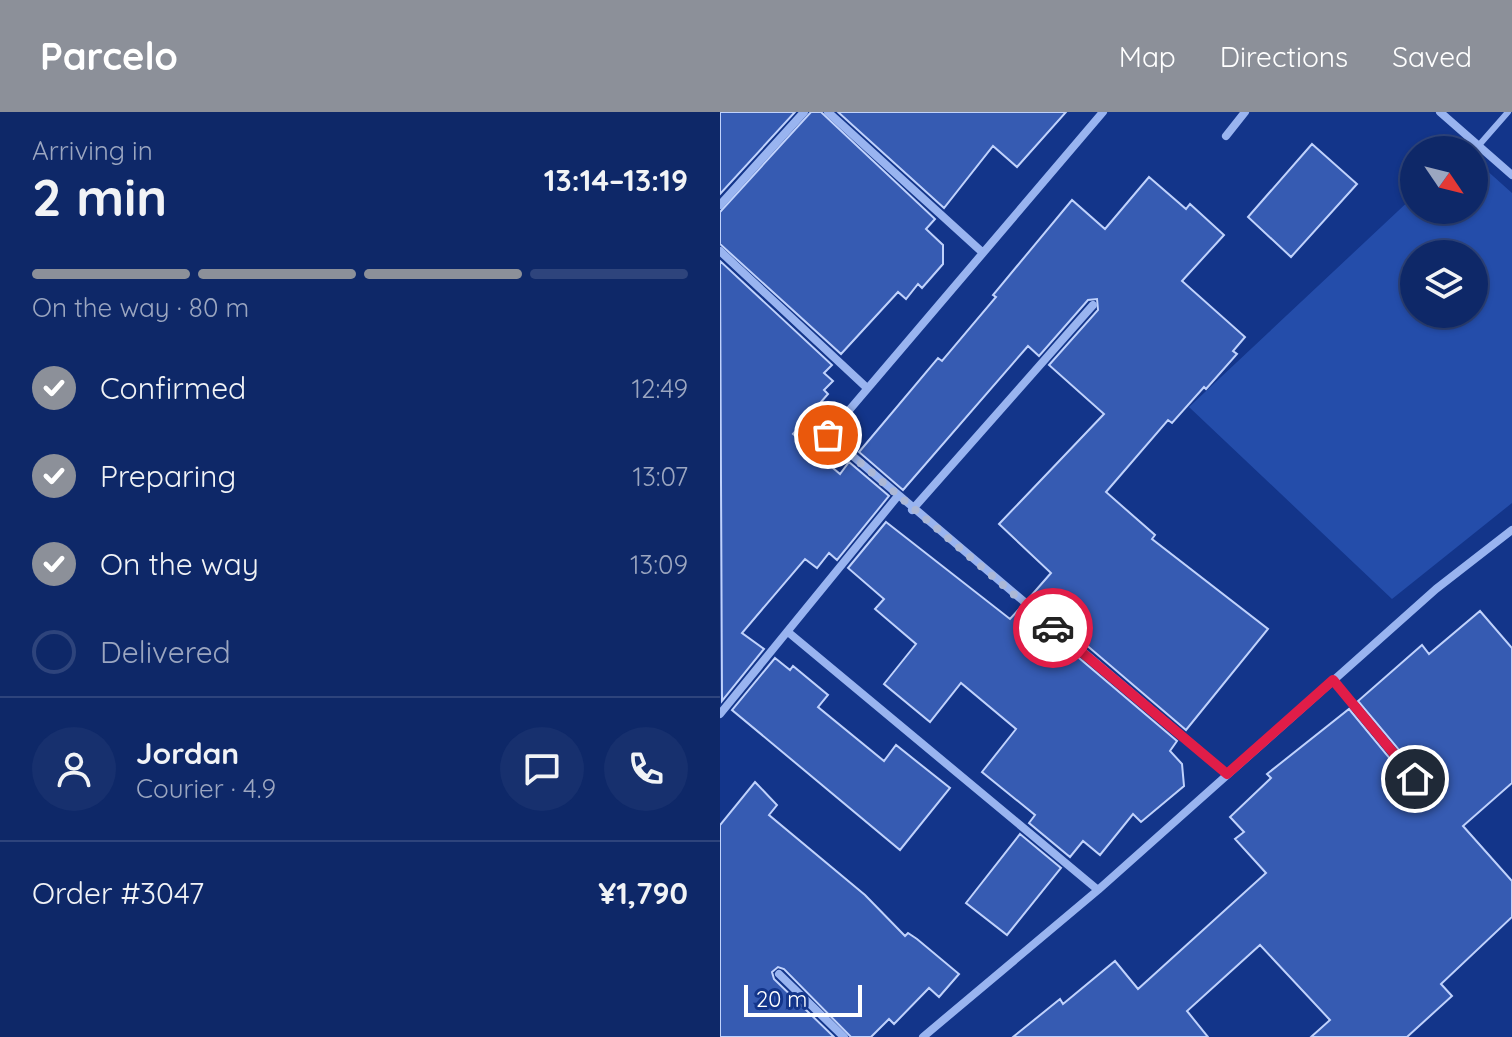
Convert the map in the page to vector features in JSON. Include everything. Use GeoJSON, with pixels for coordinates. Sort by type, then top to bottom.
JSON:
{"type":"FeatureCollection","features":[{"type":"Feature","properties":{"kind":"street"},"geometry":{"type":"LineString","coordinates":[[720,205],[804,112]]}},
{"type":"Feature","properties":{"kind":"street"},"geometry":{"type":"LineString","coordinates":[[828,112],[982,252]]}},
{"type":"Feature","properties":{"kind":"street"},"geometry":{"type":"LineString","coordinates":[[1103,112],[828,435],[912,510],[1227,774]]}},
{"type":"Feature","properties":{"kind":"street"},"geometry":{"type":"LineString","coordinates":[[1226,136],[1245,112]]}},
{"type":"Feature","properties":{"kind":"street"},"geometry":{"type":"LineString","coordinates":[[1440,112],[1470,136]]}},
{"type":"Feature","properties":{"kind":"street"},"geometry":{"type":"LineString","coordinates":[[1488,152],[1512,175]]}},
{"type":"Feature","properties":{"kind":"street"},"geometry":{"type":"LineString","coordinates":[[720,251],[867,388]]}},
{"type":"Feature","properties":{"kind":"street"},"geometry":{"type":"LineString","coordinates":[[912,510],[1093,305]]}},
{"type":"Feature","properties":{"kind":"street"},"geometry":{"type":"LineString","coordinates":[[720,714],[897,497]]}},
{"type":"Feature","properties":{"kind":"street"},"geometry":{"type":"LineString","coordinates":[[923,1037],[1098,890],[1436,589],[1512,530]]}},
{"type":"Feature","properties":{"kind":"street"},"geometry":{"type":"LineString","coordinates":[[788,632],[1098,890]]}},
{"type":"Feature","properties":{"kind":"street"},"geometry":{"type":"LineString","coordinates":[[779,974],[844,1037]]}},
{"type":"Feature","properties":{"kind":"lane"},"geometry":{"type":"LineString","coordinates":[[1487,136],[1508,112]]}},
{"type":"Feature","properties":{"kind":"lane"},"geometry":{"type":"LineString","coordinates":[[1333,680],[1415,779]]}},
{"type":"Feature","properties":{"kind":"shaded area"},"geometry":{"type":"Polygon","coordinates":[[[1488,172],[1512,193],[1512,503],[1392,599],[1189,407],[1400,209],[1400,224],[1488,224],[1488,172]]]}},
{"type":"Feature","properties":{"kind":"building"},"geometry":{"type":"Polygon","coordinates":[[[720,112],[795,112],[720,194],[720,112]]]}},
{"type":"Feature","properties":{"kind":"building"},"geometry":{"type":"Polygon","coordinates":[[[811,112],[821,112],[935,219],[926,229],[943,245],[943,264],[922,288],[918,284],[906,299],[898,292],[841,354],[720,244],[720,212],[811,112]]]}},
{"type":"Feature","properties":{"kind":"building"},"geometry":{"type":"Polygon","coordinates":[[[838,112],[1066,112],[1017,167],[993,146],[944,208],[838,112]]]}},
{"type":"Feature","properties":{"kind":"building"},"geometry":{"type":"Polygon","coordinates":[[[1312,144],[1357,184],[1291,257],[1248,217],[1312,144]]]}},
{"type":"Feature","properties":{"kind":"building"},"geometry":{"type":"Polygon","coordinates":[[[1149,177],[1186,209],[1190,204],[1224,235],[1182,281],[1245,337],[1233,351],[1237,354],[1206,389],[1204,387],[1172,423],[1168,420],[1106,492],[1155,535],[1152,539],[1268,629],[1186,730],[1030,597],[1051,573],[999,524],[1104,414],[1049,365],[1098,310],[1097,299],[1088,300],[1039,356],[1028,346],[903,490],[859,452],[938,358],[942,361],[1072,200],[1105,229],[1149,177]]]}},
{"type":"Feature","properties":{"kind":"building"},"geometry":{"type":"Polygon","coordinates":[[[720,261],[832,365],[824,373],[833,381],[824,390],[828,394],[793,434],[840,474],[849,462],[889,496],[837,560],[829,553],[817,568],[805,559],[742,633],[764,649],[722,701],[720,261]]]}},
{"type":"Feature","properties":{"kind":"building"},"geometry":{"type":"Polygon","coordinates":[[[886,522],[1010,619],[1020,608],[1177,741],[1170,751],[1182,764],[1184,786],[1141,822],[1133,814],[1100,855],[1083,841],[1070,857],[1029,823],[1035,815],[982,772],[1016,729],[961,683],[930,722],[884,684],[916,644],[875,609],[884,599],[848,568],[886,522]]]}},
{"type":"Feature","properties":{"kind":"building"},"geometry":{"type":"Polygon","coordinates":[[[1480,611],[1512,648],[1512,783],[1463,826],[1512,881],[1512,917],[1441,984],[1452,996],[1407,1037],[1311,1037],[1330,1020],[1260,945],[1187,1011],[1208,1037],[1013,1037],[1060,999],[1063,1004],[1115,961],[1138,989],[1266,873],[1235,839],[1244,832],[1230,817],[1271,778],[1267,774],[1349,709],[1410,783],[1419,783],[1420,775],[1358,701],[1422,645],[1429,654],[1480,611]]]}},
{"type":"Feature","properties":{"kind":"building"},"geometry":{"type":"Polygon","coordinates":[[[775,658],[790,670],[793,666],[828,695],[818,707],[884,761],[896,745],[950,788],[900,850],[732,710],[775,658]]]}},
{"type":"Feature","properties":{"kind":"building"},"geometry":{"type":"Polygon","coordinates":[[[755,782],[777,805],[769,815],[865,895],[905,936],[908,933],[917,939],[959,974],[939,997],[929,988],[894,1024],[889,1019],[871,1037],[851,1037],[784,969],[778,967],[772,972],[774,979],[834,1037],[720,1037],[720,825],[755,782]]]}},
{"type":"Feature","properties":{"kind":"building"},"geometry":{"type":"Polygon","coordinates":[[[1020,834],[1061,868],[1007,935],[966,903],[1020,834]]]}},
{"type":"Feature","properties":{"kind":"way so far"},"geometry":{"type":"LineString","coordinates":[[828,435],[1053,628]]}},
{"type":"Feature","properties":{"kind":"route"},"geometry":{"type":"LineString","coordinates":[[1053,628],[1227,774],[1333,680],[1415,779]]}}]}
